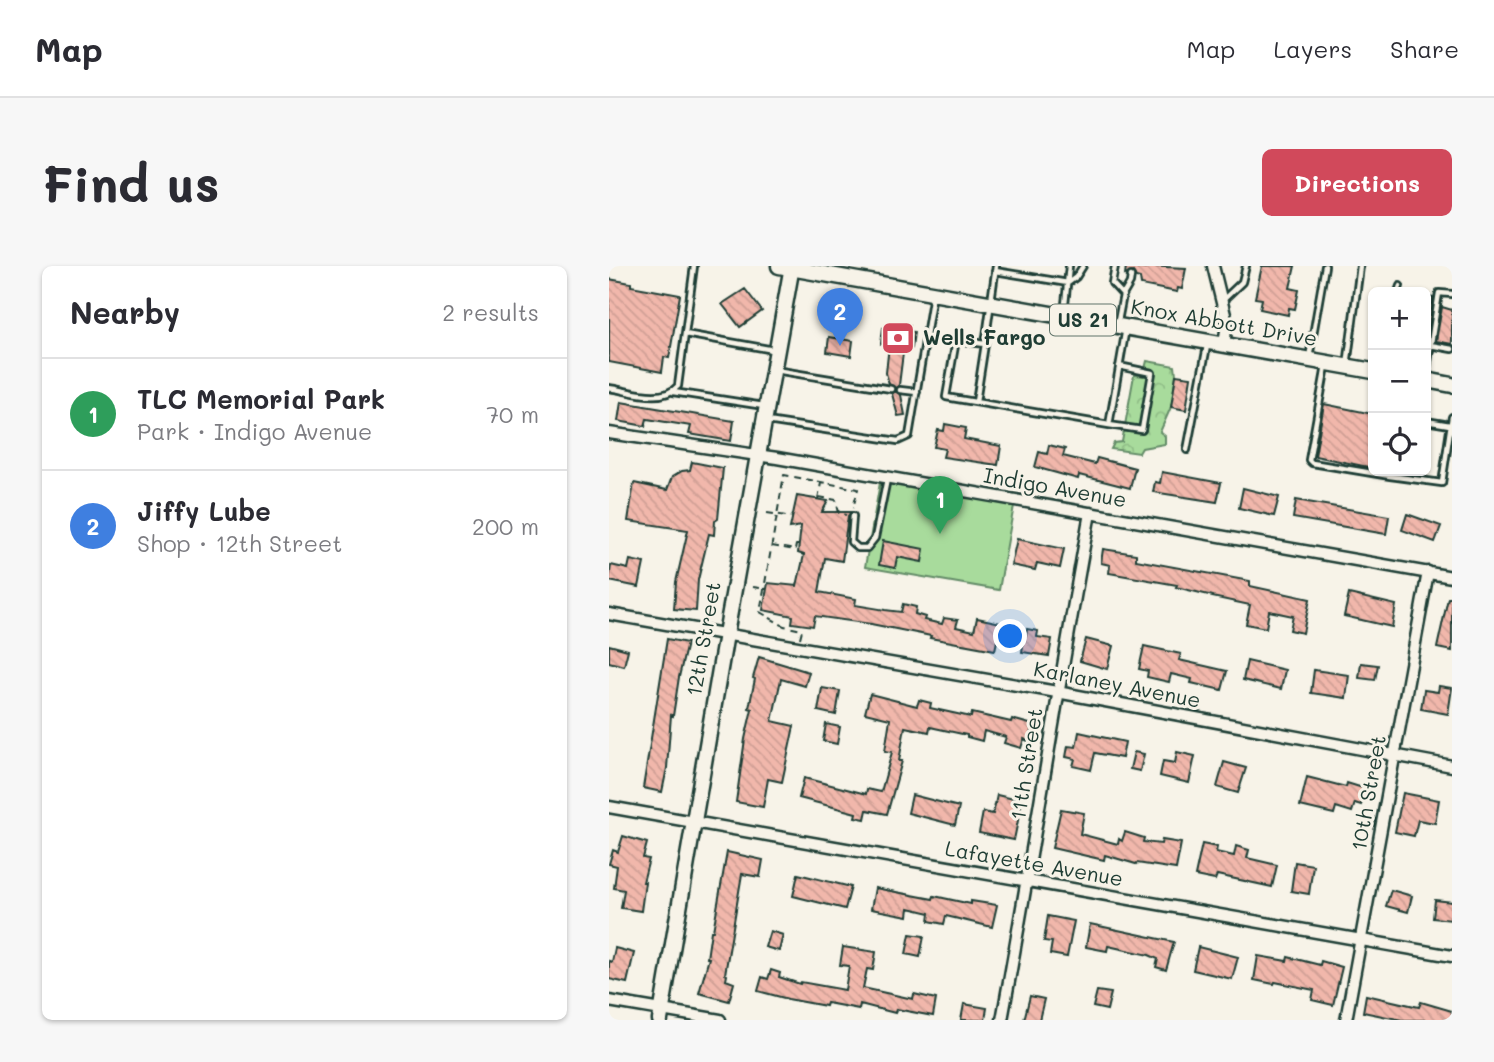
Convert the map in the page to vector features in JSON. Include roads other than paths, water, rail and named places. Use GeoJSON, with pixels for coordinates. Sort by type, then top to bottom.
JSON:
{"type":"FeatureCollection","features":[{"type":"Feature","properties":{"kind":"main road","name":"Knox Abbott Drive"},"geometry":{"type":"LineString","coordinates":[[788,267],[1368,370]]}},
{"type":"Feature","properties":{"kind":"main road","name":"12th Street"},"geometry":{"type":"LineString","coordinates":[[661,1015],[726,634],[778,351],[788,267]]}},
{"type":"Feature","properties":{"kind":"main road"},"geometry":{"type":"LineString","coordinates":[[1431,381],[1452,385]]}},
{"type":"Feature","properties":{"kind":"street"},"geometry":{"type":"LineString","coordinates":[[1213,266],[1227,323],[1224,345]]}},
{"type":"Feature","properties":{"kind":"street","name":"Indigo Avenue"},"geometry":{"type":"LineString","coordinates":[[609,433],[759,456],[1452,577]]}},
{"type":"Feature","properties":{"kind":"street","name":"11th Street"},"geometry":{"type":"LineString","coordinates":[[1002,1020],[1090,513]]}},
{"type":"Feature","properties":{"kind":"street","name":"10th Street"},"geometry":{"type":"LineString","coordinates":[[1346,1020],[1428,572]]}},
{"type":"Feature","properties":{"kind":"street","name":"Karlaney Avenue"},"geometry":{"type":"LineString","coordinates":[[609,614],[1057,692],[1452,766]]}},
{"type":"Feature","properties":{"kind":"street","name":"Lafayette Avenue"},"geometry":{"type":"LineString","coordinates":[[609,807],[1452,956]]}},
{"type":"Feature","properties":{"kind":"street"},"geometry":{"type":"LineString","coordinates":[[609,1001],[661,1015],[720,1020]]}},
{"type":"Feature","properties":{"kind":"lane"},"geometry":{"type":"LineString","coordinates":[[673,392],[679,383],[694,266]]}},
{"type":"Feature","properties":{"kind":"lane"},"geometry":{"type":"LineString","coordinates":[[1064,316],[1069,266]]}},
{"type":"Feature","properties":{"kind":"lane"},"geometry":{"type":"LineString","coordinates":[[976,402],[996,269],[1068,283],[1083,266]]}},
{"type":"Feature","properties":{"kind":"lane"},"geometry":{"type":"LineString","coordinates":[[1115,266],[1112,283],[1123,295]]}},
{"type":"Feature","properties":{"kind":"lane"},"geometry":{"type":"LineString","coordinates":[[1223,300],[1242,282],[1247,266]]}},
{"type":"Feature","properties":{"kind":"lane"},"geometry":{"type":"LineString","coordinates":[[1309,359],[1325,266]]}},
{"type":"Feature","properties":{"kind":"lane"},"geometry":{"type":"LineString","coordinates":[[1347,366],[1360,266]]}},
{"type":"Feature","properties":{"kind":"lane"},"geometry":{"type":"LineString","coordinates":[[1109,425],[1119,366],[1123,295],[1131,276]]}},
{"type":"Feature","properties":{"kind":"lane"},"geometry":{"type":"LineString","coordinates":[[609,388],[661,396],[673,392],[898,441],[909,436],[933,293]]}},
{"type":"Feature","properties":{"kind":"lane"},"geometry":{"type":"LineString","coordinates":[[1431,339],[1439,293],[1452,294]]}},
{"type":"Feature","properties":{"kind":"lane"},"geometry":{"type":"LineString","coordinates":[[685,334],[778,351]]}},
{"type":"Feature","properties":{"kind":"lane"},"geometry":{"type":"LineString","coordinates":[[985,344],[956,340],[946,397],[1142,430],[1152,373],[1119,366]]}},
{"type":"Feature","properties":{"kind":"lane"},"geometry":{"type":"LineString","coordinates":[[1187,450],[1207,342]]}},
{"type":"Feature","properties":{"kind":"lane"},"geometry":{"type":"LineString","coordinates":[[1431,345],[1452,349]]}},
{"type":"Feature","properties":{"kind":"lane"},"geometry":{"type":"LineString","coordinates":[[1326,363],[1308,457],[1312,463],[1368,470]]}},
{"type":"Feature","properties":{"kind":"lane"},"geometry":{"type":"LineString","coordinates":[[774,370],[891,389]]}},
{"type":"Feature","properties":{"kind":"lane"},"geometry":{"type":"LineString","coordinates":[[900,390],[917,392]]}},
{"type":"Feature","properties":{"kind":"lane"},"geometry":{"type":"LineString","coordinates":[[1406,476],[1442,483],[1452,417]]}},
{"type":"Feature","properties":{"kind":"lane"},"geometry":{"type":"LineString","coordinates":[[1431,422],[1451,425]]}},
{"type":"Feature","properties":{"kind":"lane"},"geometry":{"type":"LineString","coordinates":[[853,516],[851,542],[858,548],[867,548],[874,538],[887,478]]}},
{"type":"Feature","properties":{"kind":"place","name":"Wells Fargo"},"geometry":{"type":"Point","coordinates":[898,338]}},
{"type":"Feature","properties":{"kind":"place","name":"Jiffy Lube"},"geometry":{"type":"Point","coordinates":[840,346]}},
{"type":"Feature","properties":{"kind":"place","name":"TLC Memorial Park"},"geometry":{"type":"Point","coordinates":[940,534]}}]}
